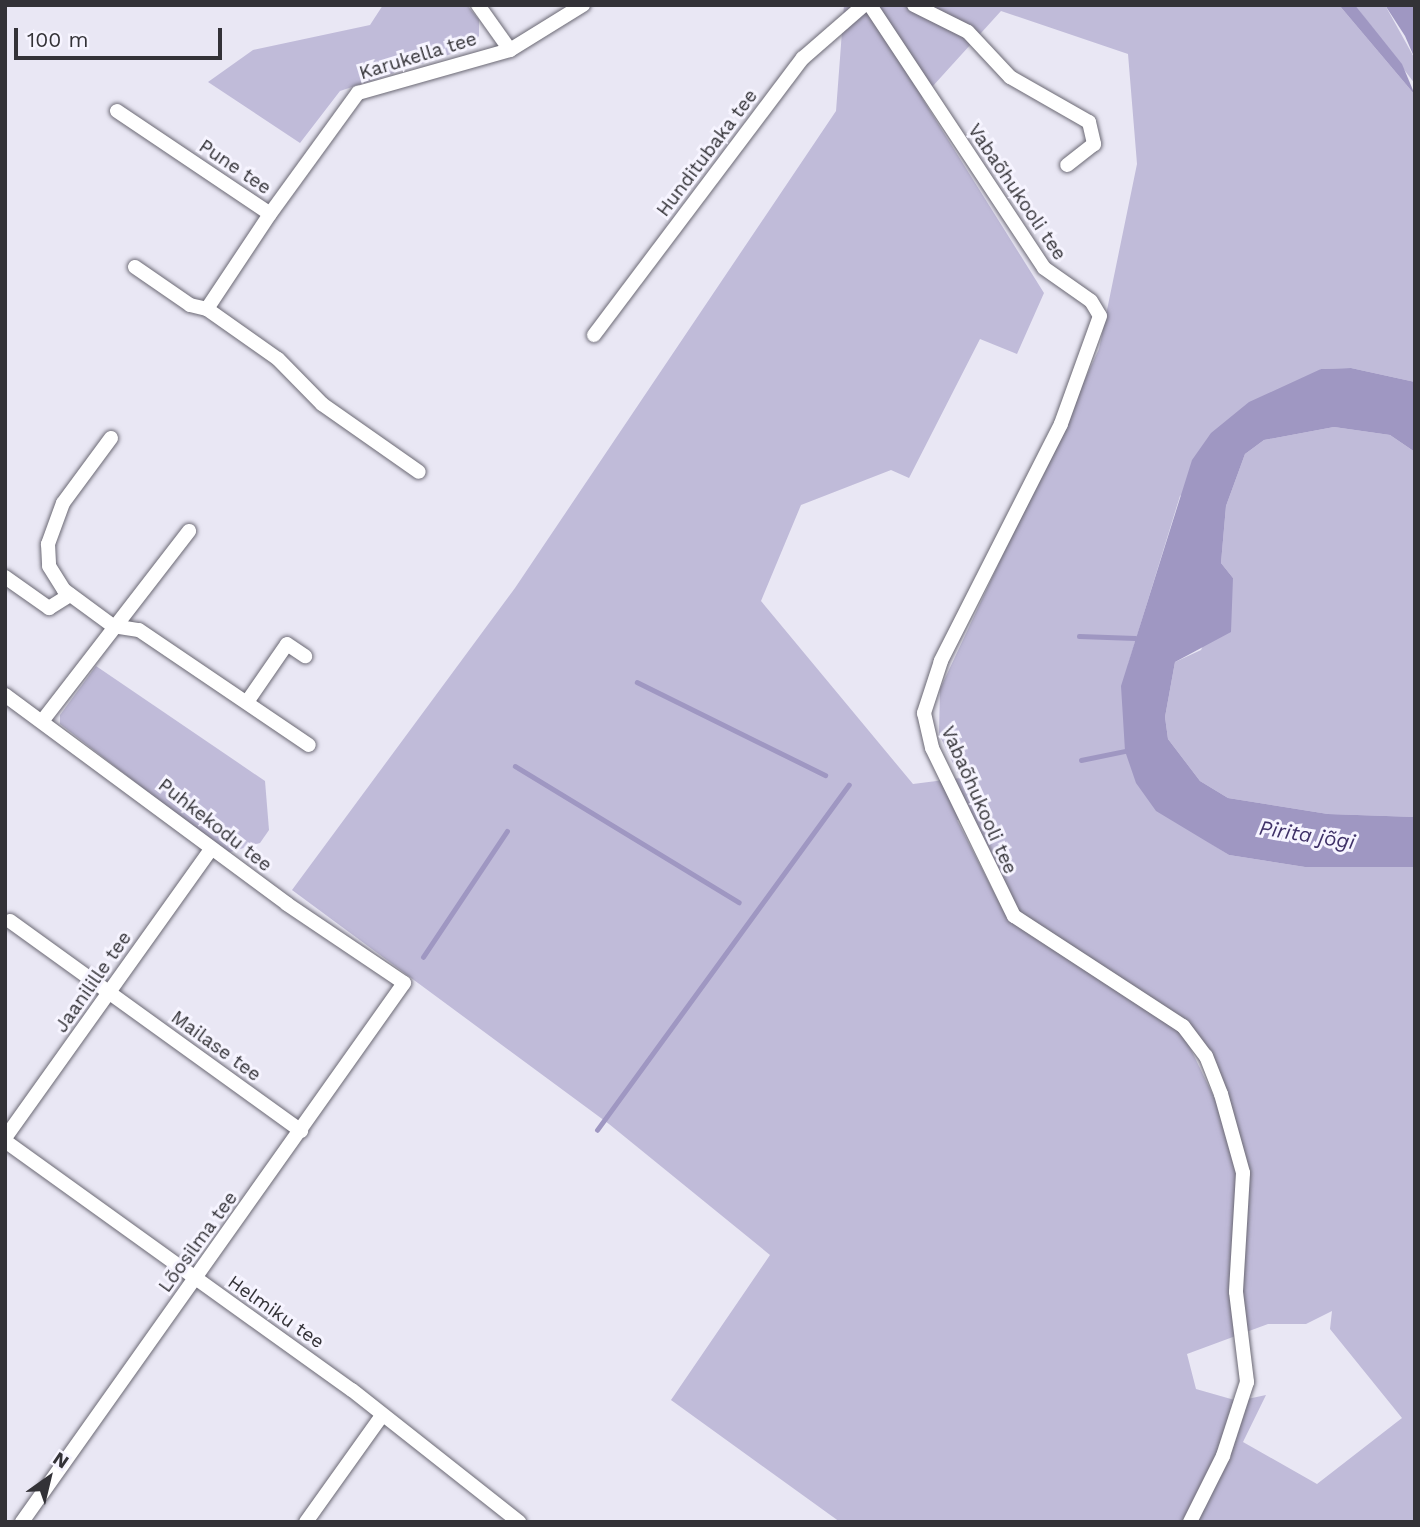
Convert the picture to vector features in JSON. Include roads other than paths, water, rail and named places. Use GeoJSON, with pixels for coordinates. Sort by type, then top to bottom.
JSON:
{"type":"FeatureCollection","features":[{"type":"Feature","properties":{"kind":"street"},"geometry":{"type":"LineString","coordinates":[[478,5],[510,50]]}},
{"type":"Feature","properties":{"kind":"street","name":"Karukella tee"},"geometry":{"type":"LineString","coordinates":[[271,214],[358,93],[510,50],[583,5]]}},
{"type":"Feature","properties":{"kind":"street","name":"Hunditubaka tee"},"geometry":{"type":"LineString","coordinates":[[594,335],[803,58],[864,5]]}},
{"type":"Feature","properties":{"kind":"street","name":"Vabaõhukooli tee"},"geometry":{"type":"LineString","coordinates":[[870,5],[1044,268],[1091,301],[1100,316],[1061,424],[952,637],[924,713],[932,748],[1010,910],[1035,933],[1183,1026],[1206,1056],[1221,1094],[1244,1183],[1236,1292],[1247,1382],[1223,1456],[1190,1522]]}},
{"type":"Feature","properties":{"kind":"street"},"geometry":{"type":"LineString","coordinates":[[914,5],[968,32],[1010,77],[1089,122],[1094,144],[1068,165]]}},
{"type":"Feature","properties":{"kind":"street","name":"Pune tee"},"geometry":{"type":"LineString","coordinates":[[117,111],[271,214],[207,309]]}},
{"type":"Feature","properties":{"kind":"street"},"geometry":{"type":"LineString","coordinates":[[135,267],[190,305],[207,309],[278,359],[322,404],[419,472]]}},
{"type":"Feature","properties":{"kind":"street"},"geometry":{"type":"LineString","coordinates":[[111,438],[63,503],[48,544],[49,566],[70,595],[113,626],[139,630],[309,745]]}},
{"type":"Feature","properties":{"kind":"street"},"geometry":{"type":"LineString","coordinates":[[43,720],[188,531]]}},
{"type":"Feature","properties":{"kind":"street"},"geometry":{"type":"LineString","coordinates":[[5,577],[49,608],[70,595]]}},
{"type":"Feature","properties":{"kind":"street"},"geometry":{"type":"LineString","coordinates":[[247,702],[287,644],[305,656]]}},
{"type":"Feature","properties":{"kind":"street","name":"Puhkekodu tee"},"geometry":{"type":"LineString","coordinates":[[7,702],[43,720],[211,849],[404,983]]}},
{"type":"Feature","properties":{"kind":"street","name":"Jaanilille tee"},"geometry":{"type":"LineString","coordinates":[[5,1139],[211,849]]}},
{"type":"Feature","properties":{"kind":"street","name":"Mailase tee"},"geometry":{"type":"LineString","coordinates":[[10,921],[301,1131]]}},
{"type":"Feature","properties":{"kind":"street","name":"Lõosilma tee"},"geometry":{"type":"LineString","coordinates":[[22,1522],[404,983]]}},
{"type":"Feature","properties":{"kind":"street","name":"Helmiku tee"},"geometry":{"type":"LineString","coordinates":[[5,1139],[519,1522]]}},
{"type":"Feature","properties":{"kind":"street"},"geometry":{"type":"LineString","coordinates":[[306,1522],[381,1417]]}},
{"type":"Feature","properties":{"kind":"water"},"geometry":{"type":"Polygon","coordinates":[[[1339,5],[1355,5],[1402,64],[1415,95],[1339,5]]]}},
{"type":"Feature","properties":{"kind":"water"},"geometry":{"type":"Polygon","coordinates":[[[1385,5],[1415,5],[1415,59],[1405,36],[1385,5]]]}},
{"type":"Feature","properties":{"kind":"water","name":"Pirita jõgi"},"geometry":{"type":"Polygon","coordinates":[[[1351,368],[1415,382],[1415,452],[1390,435],[1334,427],[1264,440],[1245,454],[1226,506],[1221,563],[1233,578],[1231,632],[1175,662],[1165,717],[1168,739],[1200,781],[1228,798],[1328,814],[1415,817],[1415,867],[1305,867],[1229,855],[1156,811],[1136,783],[1125,751],[1121,686],[1192,460],[1211,433],[1249,402],[1321,369],[1351,368]]]}},
{"type":"Feature","properties":{"kind":"waterway"},"geometry":{"type":"LineString","coordinates":[[1079,636],[1135,638]]}},
{"type":"Feature","properties":{"kind":"waterway"},"geometry":{"type":"LineString","coordinates":[[637,682],[825,775]]}},
{"type":"Feature","properties":{"kind":"waterway"},"geometry":{"type":"LineString","coordinates":[[1081,760],[1125,751]]}},
{"type":"Feature","properties":{"kind":"waterway"},"geometry":{"type":"LineString","coordinates":[[515,766],[739,902]]}},
{"type":"Feature","properties":{"kind":"waterway"},"geometry":{"type":"LineString","coordinates":[[597,1130],[849,785]]}},
{"type":"Feature","properties":{"kind":"waterway"},"geometry":{"type":"LineString","coordinates":[[423,957],[507,831]]}}]}
